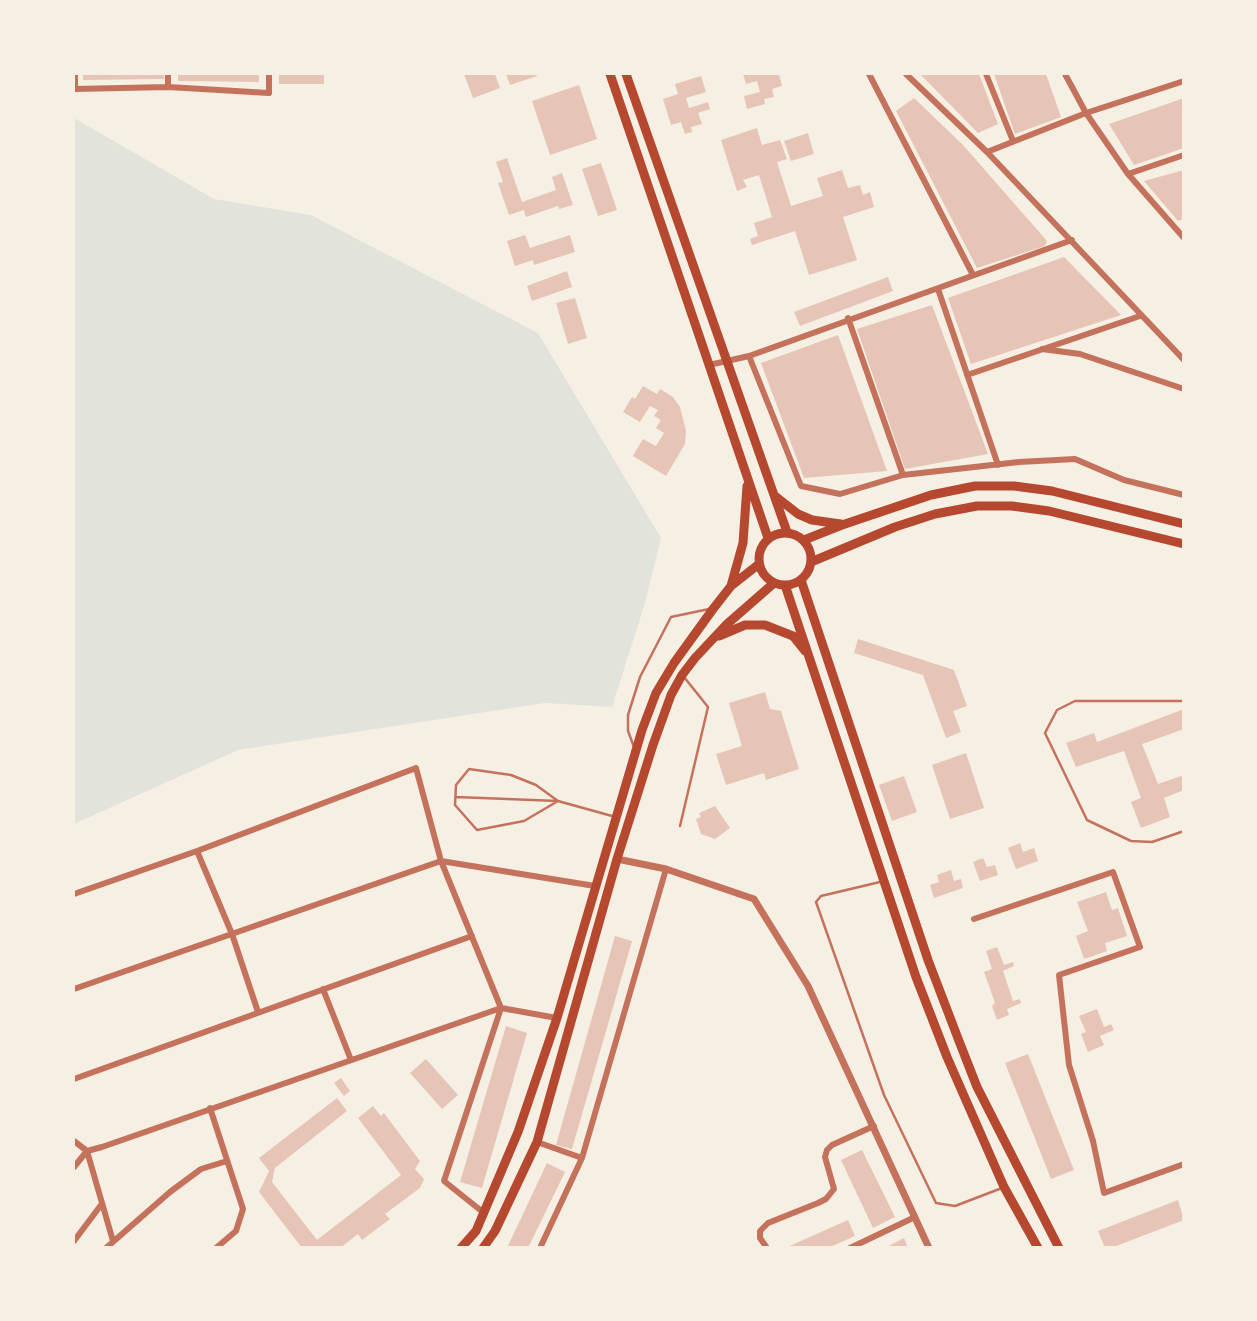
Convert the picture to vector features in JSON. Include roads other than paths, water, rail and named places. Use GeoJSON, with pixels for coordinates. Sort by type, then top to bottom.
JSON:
{"type":"FeatureCollection","features":[{"type":"Feature","properties":{"kind":"main road"},"geometry":{"type":"LineString","coordinates":[[610,74],[768,538]]}},
{"type":"Feature","properties":{"kind":"main road"},"geometry":{"type":"LineString","coordinates":[[626,74],[787,532]]}},
{"type":"Feature","properties":{"kind":"main road"},"geometry":{"type":"LineString","coordinates":[[731,586],[743,544],[747,477]]}},
{"type":"Feature","properties":{"kind":"main road"},"geometry":{"type":"LineString","coordinates":[[804,540],[888,508],[975,486],[1014,486],[1065,494],[1184,524]]}},
{"type":"Feature","properties":{"kind":"main road"},"geometry":{"type":"LineString","coordinates":[[774,495],[805,517],[842,525]]}},
{"type":"Feature","properties":{"kind":"main road"},"geometry":{"type":"LineString","coordinates":[[811,562],[895,527],[936,514],[977,506],[1012,506],[1049,511],[1184,544]]}},
{"type":"Feature","properties":{"kind":"main road"},"geometry":{"type":"LineString","coordinates":[[787,532],[804,540],[811,562],[808,572],[801,580],[785,585],[766,578],[759,564],[759,553],[768,538],[787,532]]}},
{"type":"Feature","properties":{"kind":"main road"},"geometry":{"type":"LineString","coordinates":[[461,1248],[476,1231],[518,1132],[557,1018],[636,751],[656,693],[674,663],[731,586],[759,564]]}},
{"type":"Feature","properties":{"kind":"main road"},"geometry":{"type":"LineString","coordinates":[[801,580],[928,960],[959,1041],[977,1087],[1059,1248]]}},
{"type":"Feature","properties":{"kind":"main road"},"geometry":{"type":"LineString","coordinates":[[483,1248],[495,1231],[537,1142],[617,859],[661,719],[682,675],[695,658],[726,625],[774,583]]}},
{"type":"Feature","properties":{"kind":"main road"},"geometry":{"type":"LineString","coordinates":[[785,585],[916,976],[947,1057],[1004,1187],[1038,1248]]}},
{"type":"Feature","properties":{"kind":"main road"},"geometry":{"type":"LineString","coordinates":[[717,637],[745,625],[775,627],[793,636],[811,658]]}},
{"type":"Feature","properties":{"kind":"street"},"geometry":{"type":"LineString","coordinates":[[75,74],[75,89],[168,87],[268,93],[269,74]]}},
{"type":"Feature","properties":{"kind":"street"},"geometry":{"type":"LineString","coordinates":[[168,74],[168,87]]}},
{"type":"Feature","properties":{"kind":"street"},"geometry":{"type":"LineString","coordinates":[[869,74],[973,275]]}},
{"type":"Feature","properties":{"kind":"street"},"geometry":{"type":"LineString","coordinates":[[906,74],[987,152],[1184,360]]}},
{"type":"Feature","properties":{"kind":"street"},"geometry":{"type":"LineString","coordinates":[[986,74],[1013,141]]}},
{"type":"Feature","properties":{"kind":"street"},"geometry":{"type":"LineString","coordinates":[[1065,74],[1086,113],[1128,174],[1184,238]]}},
{"type":"Feature","properties":{"kind":"street"},"geometry":{"type":"LineString","coordinates":[[987,152],[1086,113],[1184,81]]}},
{"type":"Feature","properties":{"kind":"street"},"geometry":{"type":"LineString","coordinates":[[1128,174],[1184,155]]}},
{"type":"Feature","properties":{"kind":"street"},"geometry":{"type":"LineString","coordinates":[[1175,228],[1184,225]]}},
{"type":"Feature","properties":{"kind":"street"},"geometry":{"type":"LineString","coordinates":[[709,365],[748,356],[1072,240]]}},
{"type":"Feature","properties":{"kind":"street"},"geometry":{"type":"LineString","coordinates":[[938,289],[998,465]]}},
{"type":"Feature","properties":{"kind":"street"},"geometry":{"type":"LineString","coordinates":[[967,375],[1140,316]]}},
{"type":"Feature","properties":{"kind":"street"},"geometry":{"type":"LineString","coordinates":[[848,318],[903,475]]}},
{"type":"Feature","properties":{"kind":"street"},"geometry":{"type":"LineString","coordinates":[[1040,349],[1080,354],[1184,390]]}},
{"type":"Feature","properties":{"kind":"street"},"geometry":{"type":"LineString","coordinates":[[748,356],[801,486],[840,494],[903,475],[1075,459],[1124,480],[1184,495]]}},
{"type":"Feature","properties":{"kind":"street"},"geometry":{"type":"LineString","coordinates":[[74,894],[197,851],[416,768],[441,860],[501,1007],[444,1181],[484,1213]]}},
{"type":"Feature","properties":{"kind":"street"},"geometry":{"type":"LineString","coordinates":[[197,851],[232,933],[258,1012]]}},
{"type":"Feature","properties":{"kind":"street"},"geometry":{"type":"LineString","coordinates":[[617,859],[666,869],[754,899],[808,986],[929,1248]]}},
{"type":"Feature","properties":{"kind":"street"},"geometry":{"type":"LineString","coordinates":[[74,989],[441,860],[595,886]]}},
{"type":"Feature","properties":{"kind":"street"},"geometry":{"type":"LineString","coordinates":[[540,1248],[582,1158],[666,869]]}},
{"type":"Feature","properties":{"kind":"street"},"geometry":{"type":"LineString","coordinates":[[974,919],[1113,872],[1140,947],[1059,975],[1069,1065],[1093,1141],[1104,1193],[1184,1164]]}},
{"type":"Feature","properties":{"kind":"street"},"geometry":{"type":"LineString","coordinates":[[74,1079],[472,936]]}},
{"type":"Feature","properties":{"kind":"street"},"geometry":{"type":"LineString","coordinates":[[323,989],[351,1060]]}},
{"type":"Feature","properties":{"kind":"street"},"geometry":{"type":"LineString","coordinates":[[74,1167],[88,1151],[501,1007],[557,1018]]}},
{"type":"Feature","properties":{"kind":"street"},"geometry":{"type":"LineString","coordinates":[[211,1108],[243,1209],[236,1231],[216,1248]]}},
{"type":"Feature","properties":{"kind":"street"},"geometry":{"type":"LineString","coordinates":[[767,1248],[760,1238],[760,1231],[768,1223],[826,1199],[834,1189],[825,1157],[827,1150],[832,1145],[874,1126]]}},
{"type":"Feature","properties":{"kind":"street"},"geometry":{"type":"LineString","coordinates":[[74,1141],[88,1151],[113,1241]]}},
{"type":"Feature","properties":{"kind":"street"},"geometry":{"type":"LineString","coordinates":[[537,1142],[582,1158]]}},
{"type":"Feature","properties":{"kind":"street"},"geometry":{"type":"LineString","coordinates":[[106,1248],[170,1192],[201,1169],[227,1161]]}},
{"type":"Feature","properties":{"kind":"street"},"geometry":{"type":"LineString","coordinates":[[74,1241],[101,1205]]}},
{"type":"Feature","properties":{"kind":"street"},"geometry":{"type":"LineString","coordinates":[[850,1248],[915,1217]]}},
{"type":"Feature","properties":{"kind":"lane"},"geometry":{"type":"LineString","coordinates":[[636,751],[628,731],[628,715],[640,677],[671,617],[713,609]]}},
{"type":"Feature","properties":{"kind":"lane"},"geometry":{"type":"LineString","coordinates":[[680,826],[708,707],[682,675]]}},
{"type":"Feature","properties":{"kind":"lane"},"geometry":{"type":"LineString","coordinates":[[1184,701],[1075,701],[1058,710],[1045,733],[1087,820],[1131,841],[1152,842],[1184,831]]}},
{"type":"Feature","properties":{"kind":"lane"},"geometry":{"type":"LineString","coordinates":[[469,769],[511,775],[536,785],[558,800],[524,821],[477,830],[455,805],[456,785],[469,769]]}},
{"type":"Feature","properties":{"kind":"lane"},"geometry":{"type":"LineString","coordinates":[[455,797],[558,800],[617,817]]}},
{"type":"Feature","properties":{"kind":"lane"},"geometry":{"type":"LineString","coordinates":[[883,881],[821,896],[816,902],[884,1095],[936,1203],[955,1206],[1004,1187]]}}]}
